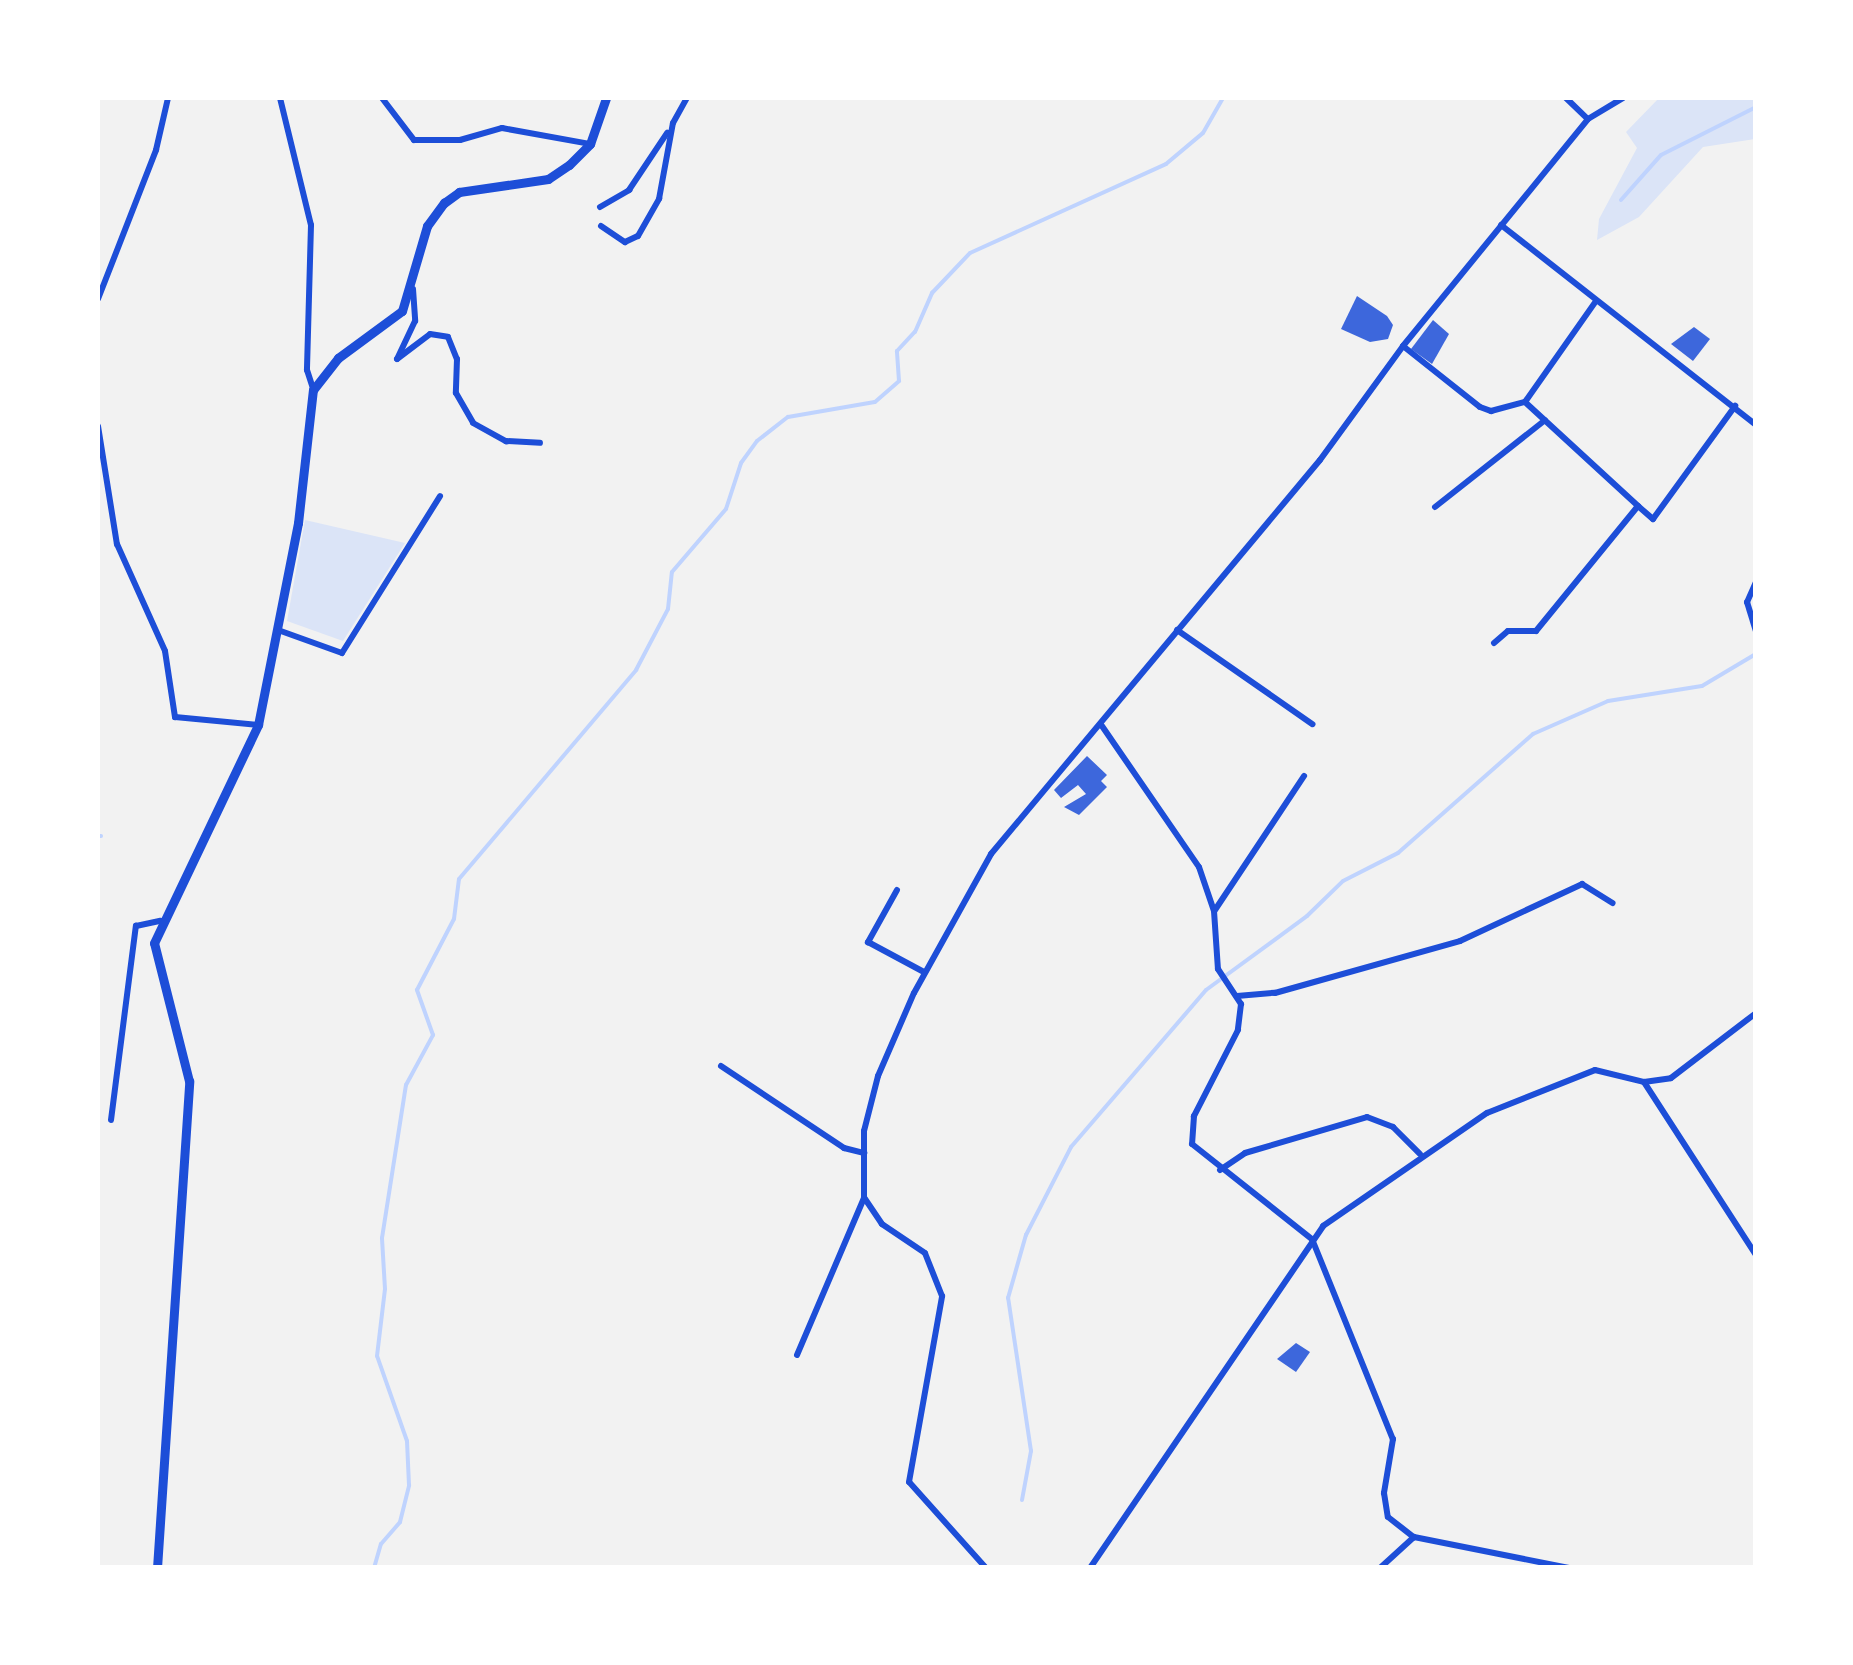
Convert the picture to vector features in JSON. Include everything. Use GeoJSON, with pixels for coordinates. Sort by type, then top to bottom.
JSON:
{"type":"FeatureCollection","features":[{"type":"Feature","properties":{"kind":"main road"},"geometry":{"type":"LineString","coordinates":[[158,1568],[189,1123],[185,1057],[154,944],[160,922],[258,725],[278,630],[313,390],[338,358],[402,311],[413,290],[427,226],[444,203],[459,192],[548,179],[590,144],[606,98]]}},
{"type":"Feature","properties":{"kind":"street"},"geometry":{"type":"LineString","coordinates":[[98,299],[156,150],[168,98]]}},
{"type":"Feature","properties":{"kind":"street"},"geometry":{"type":"LineString","coordinates":[[280,98],[311,226],[308,370],[313,390]]}},
{"type":"Feature","properties":{"kind":"street"},"geometry":{"type":"LineString","coordinates":[[382,98],[414,140],[460,140],[502,128],[590,144]]}},
{"type":"Feature","properties":{"kind":"street"},"geometry":{"type":"LineString","coordinates":[[600,207],[629,190],[687,98]]}},
{"type":"Feature","properties":{"kind":"street"},"geometry":{"type":"LineString","coordinates":[[1566,98],[1588,119]]}},
{"type":"Feature","properties":{"kind":"street"},"geometry":{"type":"LineString","coordinates":[[797,1355],[864,1197],[864,1153],[878,1076],[924,972],[992,854],[1320,460],[1403,346],[1588,119],[1624,98]]}},
{"type":"Feature","properties":{"kind":"street"},"geometry":{"type":"LineString","coordinates":[[601,226],[625,242],[638,236],[659,200],[673,123]]}},
{"type":"Feature","properties":{"kind":"street"},"geometry":{"type":"LineString","coordinates":[[1500,225],[1756,424]]}},
{"type":"Feature","properties":{"kind":"street"},"geometry":{"type":"LineString","coordinates":[[413,290],[414,321],[398,359],[430,334],[448,337],[457,358],[456,393],[473,423],[506,441],[540,443]]}},
{"type":"Feature","properties":{"kind":"street"},"geometry":{"type":"LineString","coordinates":[[1403,346],[1480,406],[1492,411],[1525,402],[1596,302]]}},
{"type":"Feature","properties":{"kind":"street"},"geometry":{"type":"LineString","coordinates":[[1525,402],[1652,519],[1735,406]]}},
{"type":"Feature","properties":{"kind":"street"},"geometry":{"type":"LineString","coordinates":[[1435,506],[1544,420]]}},
{"type":"Feature","properties":{"kind":"street"},"geometry":{"type":"LineString","coordinates":[[98,426],[117,544],[165,651],[175,716],[186,723],[258,725]]}},
{"type":"Feature","properties":{"kind":"street"},"geometry":{"type":"LineString","coordinates":[[278,630],[342,653],[440,496]]}},
{"type":"Feature","properties":{"kind":"street"},"geometry":{"type":"LineString","coordinates":[[1494,643],[1508,631],[1536,631],[1638,506]]}},
{"type":"Feature","properties":{"kind":"street"},"geometry":{"type":"LineString","coordinates":[[1756,582],[1747,602],[1756,632]]}},
{"type":"Feature","properties":{"kind":"street"},"geometry":{"type":"LineString","coordinates":[[1177,630],[1312,724]]}},
{"type":"Feature","properties":{"kind":"street"},"geometry":{"type":"LineString","coordinates":[[1102,726],[1151,805],[1192,854],[1214,911],[1218,970],[1237,996],[1238,1030],[1190,1132],[1198,1154],[1312,1239],[1393,1439],[1384,1493],[1388,1517],[1414,1537],[1569,1568]]}},
{"type":"Feature","properties":{"kind":"street"},"geometry":{"type":"LineString","coordinates":[[1214,911],[1304,776]]}},
{"type":"Feature","properties":{"kind":"street"},"geometry":{"type":"LineString","coordinates":[[1237,996],[1276,994],[1460,941],[1582,884],[1612,903]]}},
{"type":"Feature","properties":{"kind":"street"},"geometry":{"type":"LineString","coordinates":[[897,890],[868,942],[924,972]]}},
{"type":"Feature","properties":{"kind":"street"},"geometry":{"type":"LineString","coordinates":[[111,1120],[136,926],[160,922]]}},
{"type":"Feature","properties":{"kind":"street"},"geometry":{"type":"LineString","coordinates":[[1090,1568],[1312,1239],[1420,1154],[1487,1114],[1595,1070],[1644,1082],[1671,1078],[1756,1013]]}},
{"type":"Feature","properties":{"kind":"street"},"geometry":{"type":"LineString","coordinates":[[721,1066],[844,1148],[864,1153]]}},
{"type":"Feature","properties":{"kind":"street"},"geometry":{"type":"LineString","coordinates":[[1644,1082],[1756,1255]]}},
{"type":"Feature","properties":{"kind":"street"},"geometry":{"type":"LineString","coordinates":[[1220,1170],[1245,1153],[1367,1117],[1393,1128],[1420,1154]]}},
{"type":"Feature","properties":{"kind":"street"},"geometry":{"type":"LineString","coordinates":[[864,1197],[882,1224],[926,1253],[942,1296],[909,1482],[986,1568]]}},
{"type":"Feature","properties":{"kind":"street"},"geometry":{"type":"LineString","coordinates":[[1742,1237],[1756,1246]]}},
{"type":"Feature","properties":{"kind":"street"},"geometry":{"type":"LineString","coordinates":[[1380,1568],[1414,1537]]}},
{"type":"Feature","properties":{"kind":"shaded area"},"geometry":{"type":"Polygon","coordinates":[[[1659,98],[1755,98],[1755,139],[1703,147],[1639,217],[1597,240],[1599,219],[1637,148],[1626,132],[1659,98]]]}},
{"type":"Feature","properties":{"kind":"shaded area"},"geometry":{"type":"Polygon","coordinates":[[[305,520],[405,543],[343,641],[287,621],[305,520]]]}},
{"type":"Feature","properties":{"kind":"building"},"geometry":{"type":"Polygon","coordinates":[[[1357,296],[1387,316],[1393,325],[1388,339],[1370,342],[1341,329],[1357,296]]]}},
{"type":"Feature","properties":{"kind":"building"},"geometry":{"type":"Polygon","coordinates":[[[1433,320],[1449,334],[1432,364],[1411,349],[1433,320]]]}},
{"type":"Feature","properties":{"kind":"building"},"geometry":{"type":"Polygon","coordinates":[[[1694,327],[1710,339],[1693,361],[1671,344],[1694,327]]]}},
{"type":"Feature","properties":{"kind":"building"},"geometry":{"type":"Polygon","coordinates":[[[1087,756],[1107,775],[1101,781],[1107,787],[1079,815],[1064,807],[1086,794],[1078,785],[1061,798],[1054,790],[1087,756]]]}},
{"type":"Feature","properties":{"kind":"building"},"geometry":{"type":"Polygon","coordinates":[[[1296,1343],[1310,1352],[1296,1372],[1277,1359],[1296,1343]]]}},
{"type":"Feature","properties":{"kind":"waterway"},"geometry":{"type":"LineString","coordinates":[[374,1568],[381,1544],[400,1522],[409,1485],[407,1441],[377,1356],[385,1289],[382,1238],[406,1085],[433,1035],[417,990],[454,919],[459,879],[636,670],[668,609],[672,572],[726,509],[741,463],[757,441],[788,417],[875,402],[899,381],[897,351],[915,332],[932,293],[970,253],[1166,164],[1203,133],[1223,98]]}},
{"type":"Feature","properties":{"kind":"waterway"},"geometry":{"type":"LineString","coordinates":[[1621,200],[1661,155],[1756,107]]}},
{"type":"Feature","properties":{"kind":"waterway"},"geometry":{"type":"LineString","coordinates":[[1022,1500],[1031,1451],[1008,1298],[1026,1235],[1071,1147],[1206,990],[1307,916],[1343,881],[1398,853],[1533,734],[1608,701],[1702,686],[1756,654]]}}]}
